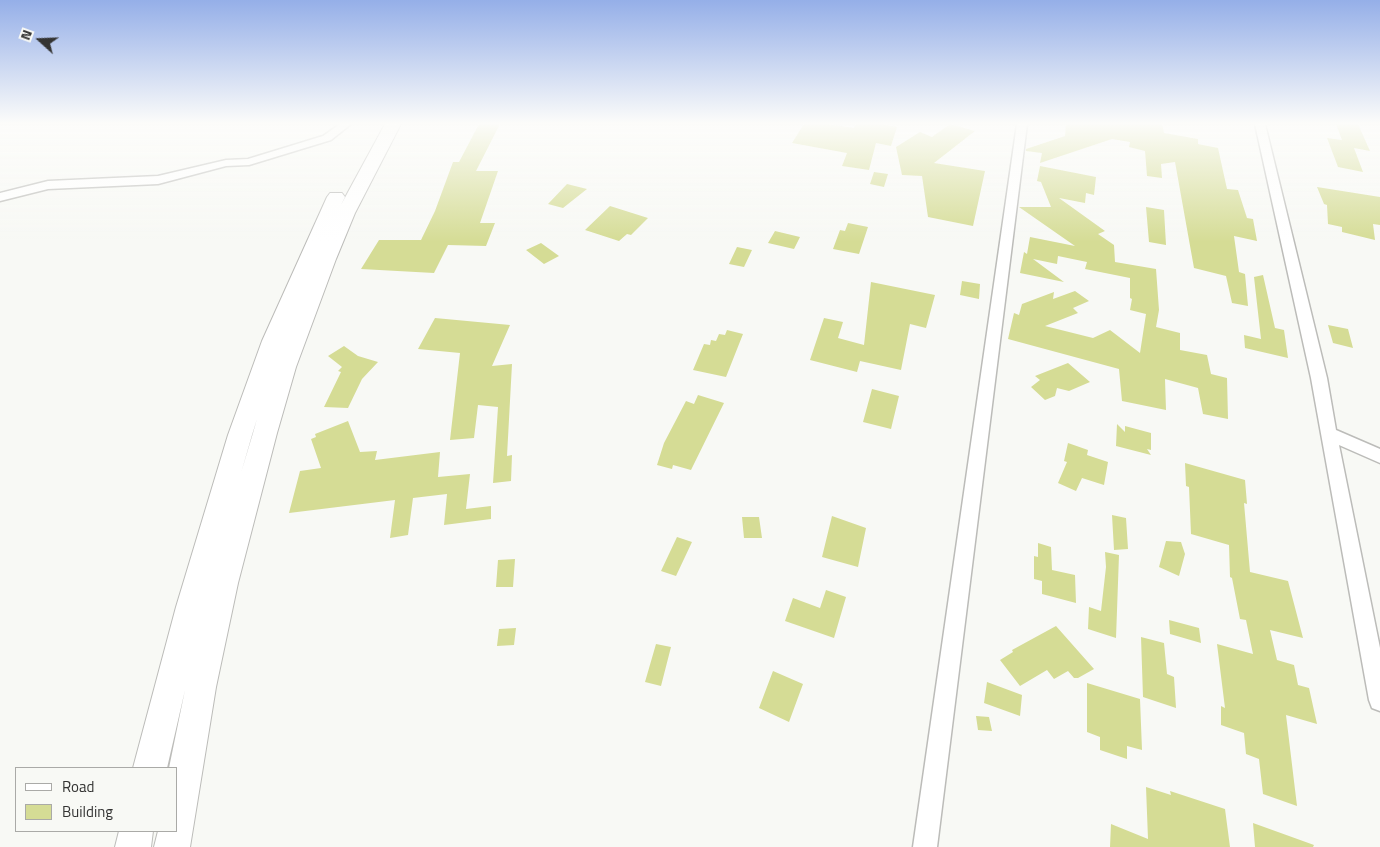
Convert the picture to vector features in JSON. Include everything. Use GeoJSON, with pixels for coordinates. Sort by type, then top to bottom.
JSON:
{"type":"FeatureCollection","features":[{"type":"Feature","properties":{"kind":"highway"},"geometry":{"type":"LineString","coordinates":[[150,767],[187,616],[215,518],[284,341],[320,230],[354,164]]}},
{"type":"Feature","properties":{"kind":"highway"},"geometry":{"type":"LineString","coordinates":[[178,812],[201,687],[224,583],[265,433],[284,341],[372,164]]}},
{"type":"Feature","properties":{"kind":"highway"},"geometry":{"type":"LineString","coordinates":[[133,847],[136,832]]}},
{"type":"Feature","properties":{"kind":"highway"},"geometry":{"type":"LineString","coordinates":[[172,847],[175,832]]}},
{"type":"Feature","properties":{"kind":"street"},"geometry":{"type":"LineString","coordinates":[[0,197],[48,185],[158,180],[224,164]]}},
{"type":"Feature","properties":{"kind":"street"},"geometry":{"type":"LineString","coordinates":[[925,847],[1016,164]]}},
{"type":"Feature","properties":{"kind":"street"},"geometry":{"type":"LineString","coordinates":[[1269,164],[1319,378],[1328,434],[1380,700]]}},
{"type":"Feature","properties":{"kind":"street"},"geometry":{"type":"LineString","coordinates":[[1328,434],[1380,456]]}},
{"type":"Feature","properties":{"kind":"building"},"geometry":{"type":"Polygon","coordinates":[[[452,164],[480,164],[476,171],[498,171],[480,223],[495,223],[486,246],[448,245],[434,273],[361,269],[379,240],[421,240],[435,211],[452,164]]]}},
{"type":"Feature","properties":{"kind":"building"},"geometry":{"type":"Polygon","coordinates":[[[843,164],[871,164],[869,170],[842,166],[843,164]]]}},
{"type":"Feature","properties":{"kind":"building"},"geometry":{"type":"Polygon","coordinates":[[[900,164],[937,164],[985,171],[973,226],[928,217],[922,176],[902,175],[900,164]]]}},
{"type":"Feature","properties":{"kind":"building"},"geometry":{"type":"Polygon","coordinates":[[[1146,164],[1164,164],[1161,164],[1162,178],[1147,176],[1146,164]]]}},
{"type":"Feature","properties":{"kind":"building"},"geometry":{"type":"Polygon","coordinates":[[[1175,164],[1221,164],[1227,189],[1238,190],[1247,218],[1253,219],[1257,241],[1234,236],[1239,272],[1245,274],[1248,306],[1232,303],[1226,276],[1194,268],[1175,164]]]}},
{"type":"Feature","properties":{"kind":"building"},"geometry":{"type":"Polygon","coordinates":[[[1337,164],[1360,164],[1363,172],[1338,167],[1337,164]]]}},
{"type":"Feature","properties":{"kind":"building"},"geometry":{"type":"Polygon","coordinates":[[[1040,166],[1096,177],[1094,195],[1086,193],[1085,203],[1059,198],[1105,231],[1098,234],[1114,245],[1115,262],[1156,269],[1159,310],[1156,327],[1180,333],[1180,350],[1207,355],[1211,374],[1227,378],[1228,419],[1203,414],[1198,388],[1165,379],[1166,410],[1122,401],[1119,369],[1008,339],[1014,313],[1019,315],[1022,304],[1054,292],[1053,299],[1075,291],[1089,301],[1073,308],[1078,313],[1045,326],[1093,338],[1110,330],[1140,353],[1146,314],[1130,310],[1132,299],[1130,298],[1130,278],[1085,269],[1087,262],[1058,256],[1057,264],[1033,259],[1064,282],[1020,273],[1024,252],[1027,254],[1030,237],[1075,246],[1019,207],[1051,207],[1041,182],[1037,181],[1040,166]]]}},
{"type":"Feature","properties":{"kind":"building"},"geometry":{"type":"Polygon","coordinates":[[[874,172],[888,174],[884,187],[870,184],[874,172]]]}},
{"type":"Feature","properties":{"kind":"building"},"geometry":{"type":"Polygon","coordinates":[[[567,184],[587,189],[563,208],[548,204],[567,184]]]}},
{"type":"Feature","properties":{"kind":"building"},"geometry":{"type":"Polygon","coordinates":[[[1317,187],[1380,197],[1380,225],[1373,224],[1375,240],[1342,232],[1342,227],[1328,224],[1327,205],[1324,204],[1317,187]]]}},
{"type":"Feature","properties":{"kind":"building"},"geometry":{"type":"Polygon","coordinates":[[[610,206],[648,218],[631,235],[627,234],[619,241],[585,230],[610,206]]]}},
{"type":"Feature","properties":{"kind":"building"},"geometry":{"type":"Polygon","coordinates":[[[1146,207],[1164,210],[1166,245],[1149,242],[1146,207]]]}},
{"type":"Feature","properties":{"kind":"building"},"geometry":{"type":"Polygon","coordinates":[[[848,223],[868,227],[859,254],[833,249],[840,230],[845,231],[848,223]]]}},
{"type":"Feature","properties":{"kind":"building"},"geometry":{"type":"Polygon","coordinates":[[[775,231],[800,237],[794,249],[768,243],[775,231]]]}},
{"type":"Feature","properties":{"kind":"building"},"geometry":{"type":"Polygon","coordinates":[[[541,243],[559,256],[544,264],[526,250],[541,243]]]}},
{"type":"Feature","properties":{"kind":"building"},"geometry":{"type":"Polygon","coordinates":[[[737,247],[752,250],[744,267],[729,264],[737,247]]]}},
{"type":"Feature","properties":{"kind":"building"},"geometry":{"type":"Polygon","coordinates":[[[1263,275],[1275,328],[1284,330],[1288,358],[1245,348],[1244,335],[1261,339],[1254,277],[1263,275]]]}},
{"type":"Feature","properties":{"kind":"building"},"geometry":{"type":"Polygon","coordinates":[[[962,281],[980,284],[979,299],[960,295],[962,281]]]}},
{"type":"Feature","properties":{"kind":"building"},"geometry":{"type":"Polygon","coordinates":[[[871,282],[935,295],[926,328],[910,324],[901,370],[860,361],[857,372],[810,360],[824,318],[843,322],[838,338],[864,345],[871,282]]]}},
{"type":"Feature","properties":{"kind":"building"},"geometry":{"type":"Polygon","coordinates":[[[435,318],[510,325],[492,366],[512,364],[507,456],[512,455],[511,481],[493,483],[498,407],[478,405],[474,438],[450,440],[460,353],[418,349],[435,318]]]}},
{"type":"Feature","properties":{"kind":"building"},"geometry":{"type":"Polygon","coordinates":[[[1328,325],[1348,329],[1353,348],[1333,343],[1328,325]]]}},
{"type":"Feature","properties":{"kind":"building"},"geometry":{"type":"Polygon","coordinates":[[[727,330],[743,334],[726,377],[693,370],[704,344],[710,345],[711,340],[716,341],[719,334],[725,335],[727,330]]]}},
{"type":"Feature","properties":{"kind":"building"},"geometry":{"type":"Polygon","coordinates":[[[344,346],[358,356],[378,362],[362,379],[348,408],[324,407],[341,372],[338,371],[342,367],[328,356],[344,346]]]}},
{"type":"Feature","properties":{"kind":"building"},"geometry":{"type":"Polygon","coordinates":[[[1068,363],[1090,382],[1069,391],[1057,388],[1055,396],[1045,400],[1031,387],[1040,380],[1035,376],[1068,363]]]}},
{"type":"Feature","properties":{"kind":"building"},"geometry":{"type":"Polygon","coordinates":[[[872,389],[899,396],[891,429],[863,422],[872,389]]]}},
{"type":"Feature","properties":{"kind":"building"},"geometry":{"type":"Polygon","coordinates":[[[698,395],[724,403],[691,470],[673,465],[672,469],[657,465],[664,443],[686,401],[694,404],[698,395]]]}},
{"type":"Feature","properties":{"kind":"building"},"geometry":{"type":"Polygon","coordinates":[[[348,421],[360,452],[377,451],[375,460],[440,452],[438,477],[470,474],[466,509],[491,506],[491,519],[444,525],[447,494],[413,498],[408,535],[390,538],[395,500],[289,513],[300,471],[321,468],[311,439],[316,437],[315,434],[348,421]]]}},
{"type":"Feature","properties":{"kind":"building"},"geometry":{"type":"Polygon","coordinates":[[[1117,424],[1125,432],[1125,426],[1151,433],[1151,450],[1147,449],[1151,455],[1116,446],[1117,424]]]}},
{"type":"Feature","properties":{"kind":"building"},"geometry":{"type":"Polygon","coordinates":[[[1068,443],[1088,450],[1087,455],[1108,462],[1104,485],[1082,478],[1076,491],[1058,483],[1067,462],[1064,461],[1068,443]]]}},
{"type":"Feature","properties":{"kind":"building"},"geometry":{"type":"Polygon","coordinates":[[[1185,463],[1245,480],[1247,504],[1244,503],[1250,572],[1288,581],[1303,638],[1270,630],[1277,660],[1294,665],[1298,685],[1309,688],[1317,724],[1286,715],[1297,806],[1263,794],[1259,759],[1246,754],[1244,733],[1221,725],[1221,706],[1225,708],[1217,644],[1253,654],[1246,620],[1240,619],[1232,578],[1230,577],[1229,545],[1191,534],[1189,487],[1186,486],[1185,463]]]}},
{"type":"Feature","properties":{"kind":"building"},"geometry":{"type":"Polygon","coordinates":[[[1112,515],[1126,518],[1128,549],[1114,550],[1112,515]]]}},
{"type":"Feature","properties":{"kind":"building"},"geometry":{"type":"Polygon","coordinates":[[[832,516],[866,528],[858,567],[822,557],[832,516]]]}},
{"type":"Feature","properties":{"kind":"building"},"geometry":{"type":"Polygon","coordinates":[[[742,517],[759,517],[762,538],[744,538],[742,517]]]}},
{"type":"Feature","properties":{"kind":"building"},"geometry":{"type":"Polygon","coordinates":[[[677,537],[692,542],[676,576],[661,571],[677,537]]]}},
{"type":"Feature","properties":{"kind":"building"},"geometry":{"type":"Polygon","coordinates":[[[1166,541],[1181,542],[1185,554],[1179,576],[1159,567],[1166,541]]]}},
{"type":"Feature","properties":{"kind":"building"},"geometry":{"type":"Polygon","coordinates":[[[1038,543],[1051,547],[1052,570],[1075,575],[1076,603],[1042,594],[1042,581],[1034,579],[1034,556],[1038,557],[1038,543]]]}},
{"type":"Feature","properties":{"kind":"building"},"geometry":{"type":"Polygon","coordinates":[[[1105,552],[1119,555],[1116,638],[1088,629],[1089,607],[1101,611],[1106,567],[1105,552]]]}},
{"type":"Feature","properties":{"kind":"building"},"geometry":{"type":"Polygon","coordinates":[[[515,559],[513,587],[496,587],[498,560],[515,559]]]}},
{"type":"Feature","properties":{"kind":"building"},"geometry":{"type":"Polygon","coordinates":[[[826,590],[846,597],[834,638],[785,621],[793,598],[820,608],[826,590]]]}},
{"type":"Feature","properties":{"kind":"building"},"geometry":{"type":"Polygon","coordinates":[[[1169,620],[1199,628],[1201,643],[1170,634],[1169,620]]]}},
{"type":"Feature","properties":{"kind":"building"},"geometry":{"type":"Polygon","coordinates":[[[1056,626],[1094,669],[1078,678],[1074,678],[1068,671],[1054,679],[1047,670],[1020,686],[1000,660],[1013,652],[1012,650],[1056,626]]]}},
{"type":"Feature","properties":{"kind":"building"},"geometry":{"type":"Polygon","coordinates":[[[516,628],[514,645],[497,646],[499,629],[516,628]]]}},
{"type":"Feature","properties":{"kind":"building"},"geometry":{"type":"Polygon","coordinates":[[[1141,637],[1164,643],[1167,674],[1174,677],[1176,708],[1143,697],[1141,637]]]}},
{"type":"Feature","properties":{"kind":"building"},"geometry":{"type":"Polygon","coordinates":[[[656,644],[671,647],[661,686],[645,682],[656,644]]]}},
{"type":"Feature","properties":{"kind":"building"},"geometry":{"type":"Polygon","coordinates":[[[773,671],[803,684],[789,722],[759,708],[773,671]]]}},
{"type":"Feature","properties":{"kind":"building"},"geometry":{"type":"Polygon","coordinates":[[[987,682],[1022,695],[1020,716],[984,703],[987,682]]]}},
{"type":"Feature","properties":{"kind":"building"},"geometry":{"type":"Polygon","coordinates":[[[1087,683],[1140,699],[1142,750],[1127,746],[1127,759],[1100,750],[1100,737],[1087,732],[1087,683]]]}},
{"type":"Feature","properties":{"kind":"building"},"geometry":{"type":"Polygon","coordinates":[[[976,716],[989,717],[992,731],[978,730],[976,716]]]}},
{"type":"Feature","properties":{"kind":"building"},"geometry":{"type":"Polygon","coordinates":[[[1146,787],[1171,795],[1170,791],[1225,809],[1230,847],[1110,847],[1111,824],[1148,839],[1146,787]]]}},
{"type":"Feature","properties":{"kind":"building"},"geometry":{"type":"Polygon","coordinates":[[[1253,823],[1314,845],[1313,847],[1255,847],[1253,823]]]}}]}
